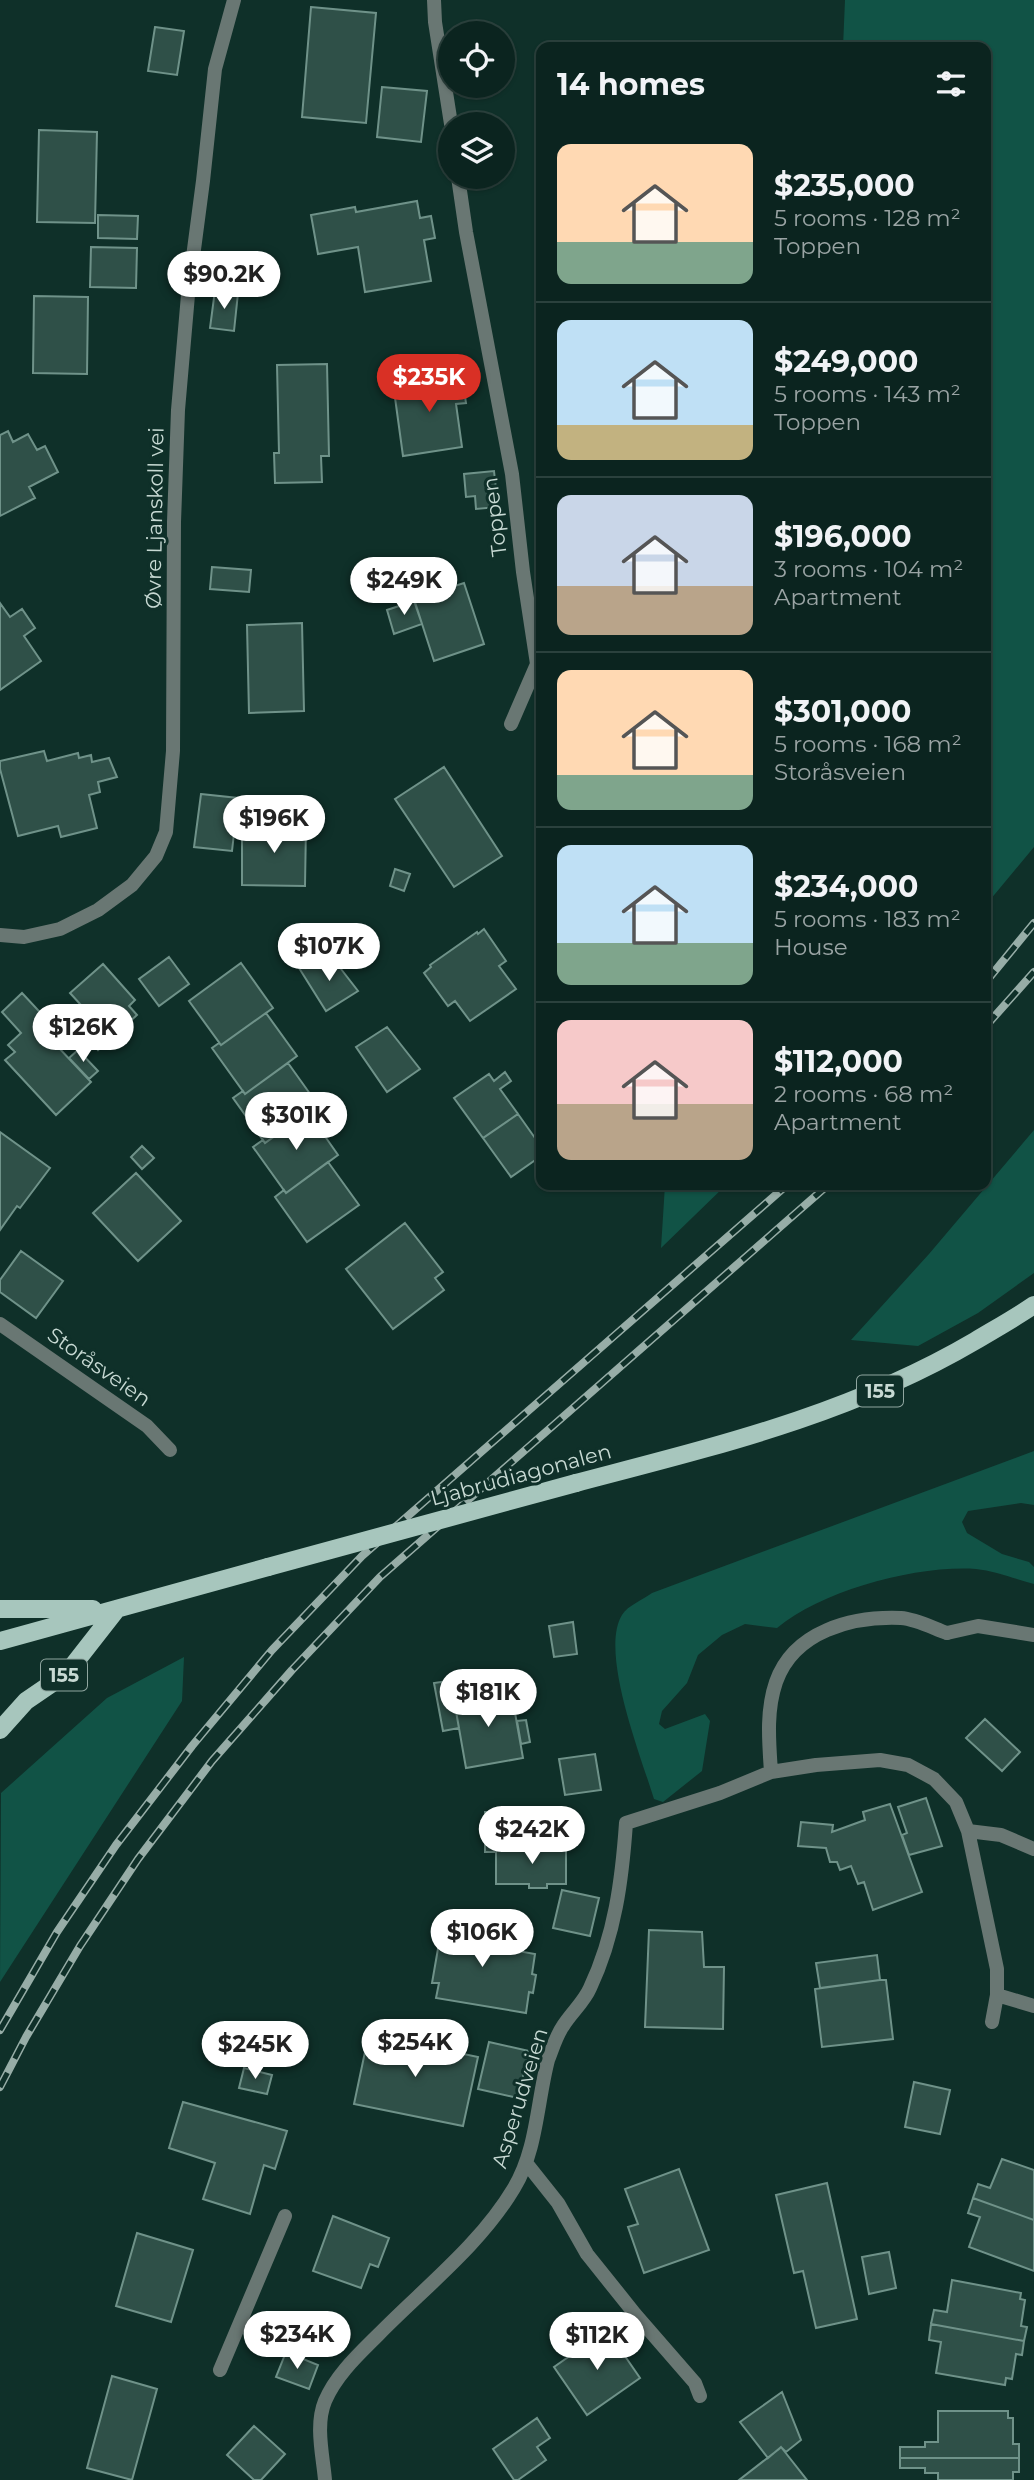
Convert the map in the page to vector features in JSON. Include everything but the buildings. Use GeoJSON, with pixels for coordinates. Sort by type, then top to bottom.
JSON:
{"type":"FeatureCollection","features":[{"type":"Feature","properties":{"kind":"main road","name":"Ljabrudiagonalen"},"geometry":{"type":"LineString","coordinates":[[0,1641],[712,1447],[830,1410],[914,1374],[962,1349],[1034,1305]]}},
{"type":"Feature","properties":{"kind":"main road","name":"155"},"geometry":{"type":"LineString","coordinates":[[0,1609],[117,1609]]}},
{"type":"Feature","properties":{"kind":"main road","name":"155"},"geometry":{"type":"LineString","coordinates":[[0,1730],[26,1701],[67,1673],[117,1609]]}},
{"type":"Feature","properties":{"kind":"street","name":"Øvre Ljanskoll vei"},"geometry":{"type":"LineString","coordinates":[[0,935],[24,937],[60,929],[98,910],[132,885],[156,856],[166,832],[173,751],[174,535],[178,410],[188,295],[204,181],[215,69],[234,0]]}},
{"type":"Feature","properties":{"kind":"street"},"geometry":{"type":"LineString","coordinates":[[434,0],[449,112]]}},
{"type":"Feature","properties":{"kind":"street","name":"Toppen"},"geometry":{"type":"LineString","coordinates":[[460,189],[512,474],[536,657]]}},
{"type":"Feature","properties":{"kind":"street","name":"Toppen"},"geometry":{"type":"LineString","coordinates":[[511,724],[536,666]]}},
{"type":"Feature","properties":{"kind":"street","name":"Storåsveien"},"geometry":{"type":"LineString","coordinates":[[0,1324],[147,1426],[170,1450]]}},
{"type":"Feature","properties":{"kind":"street"},"geometry":{"type":"LineString","coordinates":[[992,2022],[997,1995],[997,1969],[968,1831],[956,1802],[934,1779],[908,1765],[880,1760],[771,1772],[770,1707],[777,1680],[789,1658],[804,1642],[823,1631],[848,1622],[903,1618],[947,1633],[978,1626],[1034,1635]]}},
{"type":"Feature","properties":{"kind":"street","name":"Asperudveien"},"geometry":{"type":"LineString","coordinates":[[325,2480],[322,2413],[324,2402],[337,2380],[488,2223],[513,2189],[527,2164],[549,2060],[561,2029],[589,1992],[607,1951],[623,1868],[625,1823],[720,1793],[771,1772]]}},
{"type":"Feature","properties":{"kind":"street"},"geometry":{"type":"LineString","coordinates":[[968,1831],[1001,1835],[1034,1849]]}},
{"type":"Feature","properties":{"kind":"street"},"geometry":{"type":"LineString","coordinates":[[997,1995],[1034,2006]]}},
{"type":"Feature","properties":{"kind":"street"},"geometry":{"type":"LineString","coordinates":[[527,2164],[558,2203],[587,2254],[695,2383],[700,2396]]}},
{"type":"Feature","properties":{"kind":"street"},"geometry":{"type":"LineString","coordinates":[[220,2370],[285,2216]]}},
{"type":"Feature","properties":{"kind":"green space"},"geometry":{"type":"Polygon","coordinates":[[[845,0],[1034,0],[1034,847],[991,899],[991,42],[843,42],[845,0]]]}},
{"type":"Feature","properties":{"kind":"green space"},"geometry":{"type":"Polygon","coordinates":[[[1034,1130],[1034,1273],[978,1313],[918,1346],[851,1340],[983,1190],[991,1190],[991,1181],[1034,1130]]]}},
{"type":"Feature","properties":{"kind":"green space"},"geometry":{"type":"Polygon","coordinates":[[[665,1190],[721,1190],[661,1248],[665,1190]]]}},
{"type":"Feature","properties":{"kind":"green space"},"geometry":{"type":"Polygon","coordinates":[[[1034,1451],[1034,1505],[1021,1503],[968,1511],[962,1522],[967,1533],[1002,1554],[1029,1562],[1034,1567],[1034,1584],[976,1569],[926,1571],[845,1592],[796,1614],[777,1628],[745,1624],[722,1635],[698,1655],[687,1683],[662,1711],[659,1724],[665,1729],[705,1714],[710,1721],[702,1771],[663,1802],[654,1799],[619,1679],[616,1632],[622,1615],[628,1609],[652,1593],[1034,1451]]]}},
{"type":"Feature","properties":{"kind":"green space"},"geometry":{"type":"Polygon","coordinates":[[[184,1657],[182,1701],[0,1982],[1,1793],[107,1698],[184,1657]]]}},
{"type":"Feature","properties":{"kind":"railway"},"geometry":{"type":"LineString","coordinates":[[991,976],[1034,923]]}},
{"type":"Feature","properties":{"kind":"railway"},"geometry":{"type":"LineString","coordinates":[[991,1020],[1034,972]]}},
{"type":"Feature","properties":{"kind":"railway"},"geometry":{"type":"LineString","coordinates":[[0,2030],[57,1932],[116,1845],[192,1746],[272,1650],[362,1556],[781,1190]]}},
{"type":"Feature","properties":{"kind":"railway"},"geometry":{"type":"LineString","coordinates":[[0,2087],[80,1946],[138,1859],[212,1761],[292,1670],[380,1577],[822,1190]]}}]}
